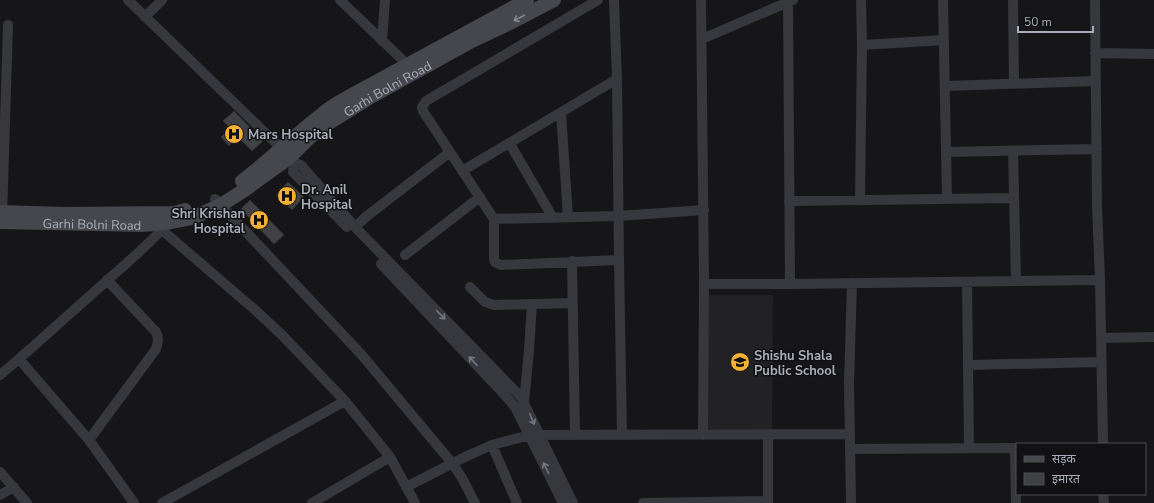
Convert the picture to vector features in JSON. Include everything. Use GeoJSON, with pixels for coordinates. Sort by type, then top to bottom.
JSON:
{"type":"FeatureCollection","features":[{"type":"Feature","properties":{"kind":"main road","name":"Garhi Bolni Road"},"geometry":{"type":"LineString","coordinates":[[411,68],[528,0]]}},
{"type":"Feature","properties":{"kind":"main road","name":"Garhi Bolni Road"},"geometry":{"type":"LineString","coordinates":[[1,217],[63,214],[167,222],[199,206],[218,202],[251,174],[289,156],[321,114],[334,105],[508,24],[554,0]]}},
{"type":"Feature","properties":{"kind":"street"},"geometry":{"type":"LineString","coordinates":[[128,0],[289,156],[301,164],[355,227],[521,397],[534,435],[563,503]]}},
{"type":"Feature","properties":{"kind":"street"},"geometry":{"type":"LineString","coordinates":[[145,17],[162,0]]}},
{"type":"Feature","properties":{"kind":"street"},"geometry":{"type":"LineString","coordinates":[[340,0],[411,68]]}},
{"type":"Feature","properties":{"kind":"street"},"geometry":{"type":"LineString","coordinates":[[382,41],[385,0]]}},
{"type":"Feature","properties":{"kind":"street"},"geometry":{"type":"LineString","coordinates":[[598,0],[426,101],[422,107],[423,111],[462,172],[494,219],[494,259],[498,264],[619,260]]}},
{"type":"Feature","properties":{"kind":"street"},"geometry":{"type":"LineString","coordinates":[[614,0],[617,79],[622,435]]}},
{"type":"Feature","properties":{"kind":"street"},"geometry":{"type":"LineString","coordinates":[[701,0],[704,210],[703,435]]}},
{"type":"Feature","properties":{"kind":"street"},"geometry":{"type":"LineString","coordinates":[[860,0],[862,45],[860,200]]}},
{"type":"Feature","properties":{"kind":"street"},"geometry":{"type":"LineString","coordinates":[[943,0],[947,198]]}},
{"type":"Feature","properties":{"kind":"street"},"geometry":{"type":"LineString","coordinates":[[1012,0],[1014,83]]}},
{"type":"Feature","properties":{"kind":"street"},"geometry":{"type":"LineString","coordinates":[[1095,0],[1097,206],[1103,443]]}},
{"type":"Feature","properties":{"kind":"street"},"geometry":{"type":"LineString","coordinates":[[702,40],[790,1],[788,202],[790,284]]}},
{"type":"Feature","properties":{"kind":"street"},"geometry":{"type":"LineString","coordinates":[[1,217],[8,25]]}},
{"type":"Feature","properties":{"kind":"street"},"geometry":{"type":"LineString","coordinates":[[862,45],[944,40]]}},
{"type":"Feature","properties":{"kind":"street"},"geometry":{"type":"LineString","coordinates":[[1095,53],[1154,54]]}},
{"type":"Feature","properties":{"kind":"street"},"geometry":{"type":"LineString","coordinates":[[462,172],[617,79]]}},
{"type":"Feature","properties":{"kind":"street"},"geometry":{"type":"LineString","coordinates":[[945,86],[1096,81]]}},
{"type":"Feature","properties":{"kind":"street"},"geometry":{"type":"LineString","coordinates":[[562,113],[568,217]]}},
{"type":"Feature","properties":{"kind":"street"},"geometry":{"type":"LineString","coordinates":[[510,144],[554,218]]}},
{"type":"Feature","properties":{"kind":"street"},"geometry":{"type":"LineString","coordinates":[[946,152],[1097,150]]}},
{"type":"Feature","properties":{"kind":"street"},"geometry":{"type":"LineString","coordinates":[[1013,151],[1016,281]]}},
{"type":"Feature","properties":{"kind":"street"},"geometry":{"type":"LineString","coordinates":[[355,227],[450,152]]}},
{"type":"Feature","properties":{"kind":"street"},"geometry":{"type":"LineString","coordinates":[[289,156],[293,172],[515,407],[534,435],[573,503]]}},
{"type":"Feature","properties":{"kind":"street"},"geometry":{"type":"LineString","coordinates":[[406,255],[480,197]]}},
{"type":"Feature","properties":{"kind":"street"},"geometry":{"type":"LineString","coordinates":[[788,202],[1014,198]]}},
{"type":"Feature","properties":{"kind":"street"},"geometry":{"type":"LineString","coordinates":[[218,202],[361,354],[452,463],[475,503]]}},
{"type":"Feature","properties":{"kind":"street"},"geometry":{"type":"LineString","coordinates":[[494,219],[618,216],[704,210]]}},
{"type":"Feature","properties":{"kind":"street"},"geometry":{"type":"LineString","coordinates":[[0,375],[19,360],[138,253],[167,222],[345,401],[390,457],[415,503]]}},
{"type":"Feature","properties":{"kind":"street"},"geometry":{"type":"LineString","coordinates":[[572,261],[575,435]]}},
{"type":"Feature","properties":{"kind":"street"},"geometry":{"type":"LineString","coordinates":[[89,440],[156,349],[158,343],[156,332],[107,280]]}},
{"type":"Feature","properties":{"kind":"street"},"geometry":{"type":"LineString","coordinates":[[704,284],[1100,280]]}},
{"type":"Feature","properties":{"kind":"street"},"geometry":{"type":"LineString","coordinates":[[968,282],[969,448]]}},
{"type":"Feature","properties":{"kind":"street"},"geometry":{"type":"LineString","coordinates":[[851,503],[850,383],[852,283]]}},
{"type":"Feature","properties":{"kind":"street"},"geometry":{"type":"LineString","coordinates":[[470,287],[485,302],[494,305],[572,303]]}},
{"type":"Feature","properties":{"kind":"street"},"geometry":{"type":"LineString","coordinates":[[524,403],[532,304]]}},
{"type":"Feature","properties":{"kind":"street"},"geometry":{"type":"LineString","coordinates":[[1100,338],[1154,337]]}},
{"type":"Feature","properties":{"kind":"street"},"geometry":{"type":"LineString","coordinates":[[19,360],[89,440],[134,503]]}},
{"type":"Feature","properties":{"kind":"street"},"geometry":{"type":"LineString","coordinates":[[968,365],[1101,362]]}},
{"type":"Feature","properties":{"kind":"street"},"geometry":{"type":"LineString","coordinates":[[162,503],[345,401]]}},
{"type":"Feature","properties":{"kind":"street"},"geometry":{"type":"LineString","coordinates":[[643,503],[768,502],[768,434]]}},
{"type":"Feature","properties":{"kind":"street"},"geometry":{"type":"LineString","coordinates":[[406,487],[452,463],[492,445],[534,435],[850,434]]}},
{"type":"Feature","properties":{"kind":"street"},"geometry":{"type":"LineString","coordinates":[[492,445],[517,503]]}},
{"type":"Feature","properties":{"kind":"street"},"geometry":{"type":"LineString","coordinates":[[850,449],[1016,448],[1016,503]]}},
{"type":"Feature","properties":{"kind":"street"},"geometry":{"type":"LineString","coordinates":[[312,503],[323,500],[390,457]]}},
{"type":"Feature","properties":{"kind":"street"},"geometry":{"type":"LineString","coordinates":[[0,472],[14,486],[27,503]]}},
{"type":"Feature","properties":{"kind":"street"},"geometry":{"type":"LineString","coordinates":[[0,495],[14,486]]}},
{"type":"Feature","properties":{"kind":"shaded area","name":"Shishu Shala Public School"},"geometry":{"type":"Polygon","coordinates":[[[708,295],[773,295],[772,429],[708,429],[708,295]]]}},
{"type":"Feature","properties":{"kind":"building"},"geometry":{"type":"Polygon","coordinates":[[[234,111],[263,141],[252,151],[238,137],[229,146],[221,137],[230,128],[223,121],[234,111]]]}},
{"type":"Feature","properties":{"kind":"building"},"geometry":{"type":"Polygon","coordinates":[[[288,182],[304,197],[292,210],[276,195],[288,182]]]}},
{"type":"Feature","properties":{"kind":"building"},"geometry":{"type":"Polygon","coordinates":[[[250,200],[284,235],[274,244],[241,209],[250,200]]]}},
{"type":"Feature","properties":{"kind":"place","name":"Mars Hospital"},"geometry":{"type":"Point","coordinates":[234,134]}},
{"type":"Feature","properties":{"kind":"place","name":"Dr. Anil Hospital"},"geometry":{"type":"Point","coordinates":[287,196]}},
{"type":"Feature","properties":{"kind":"place","name":"Shri Krishan Hospital"},"geometry":{"type":"Point","coordinates":[259,220]}},
{"type":"Feature","properties":{"kind":"place","name":"Shishu Shala Public School"},"geometry":{"type":"Point","coordinates":[740,362]}}]}
